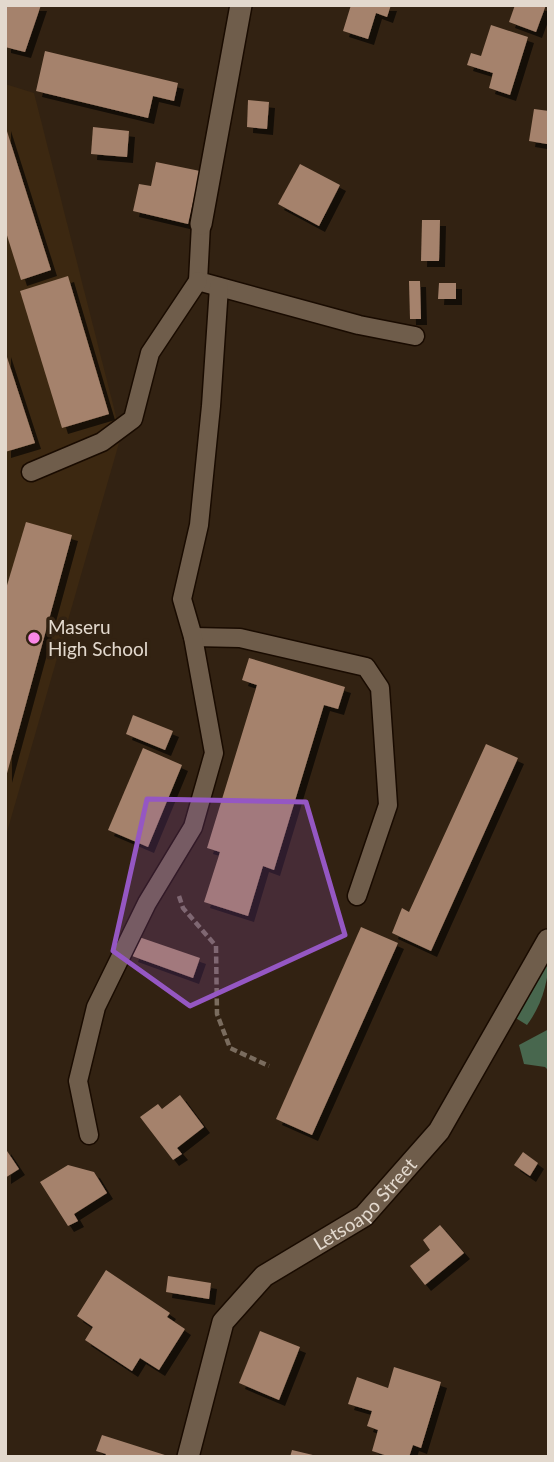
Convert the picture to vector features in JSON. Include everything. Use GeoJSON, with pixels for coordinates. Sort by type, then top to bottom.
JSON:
{"type":"FeatureCollection","features":[{"type":"Feature","properties":{"kind":"street"},"geometry":{"type":"LineString","coordinates":[[201,224],[241,5]]}},
{"type":"Feature","properties":{"kind":"street","name":"Letsoapo Street"},"geometry":{"type":"LineString","coordinates":[[188,1457],[223,1322],[264,1276],[364,1216],[439,1131],[548,940]]}},
{"type":"Feature","properties":{"kind":"lane"},"geometry":{"type":"LineString","coordinates":[[31,472],[102,442],[134,418],[150,353],[198,281],[201,224]]}},
{"type":"Feature","properties":{"kind":"lane"},"geometry":{"type":"LineString","coordinates":[[198,281],[359,325],[415,336]]}},
{"type":"Feature","properties":{"kind":"lane"},"geometry":{"type":"LineString","coordinates":[[89,1135],[79,1081],[96,1007],[164,876],[193,827],[214,753],[193,637],[182,598],[199,525],[219,287]]}},
{"type":"Feature","properties":{"kind":"lane"},"geometry":{"type":"LineString","coordinates":[[193,637],[240,638],[366,667],[380,688],[388,805],[357,896]]}},
{"type":"Feature","properties":{"kind":"path"},"geometry":{"type":"LineString","coordinates":[[164,876],[175,887],[183,908],[216,946],[217,1014],[230,1048],[269,1066]]}},
{"type":"Feature","properties":{"kind":"highlighted area"},"geometry":{"type":"Polygon","coordinates":[[[147,799],[306,802],[345,935],[190,1006],[113,951],[147,799]]]}},
{"type":"Feature","properties":{"kind":"shaded area","name":"Maseru High School"},"geometry":{"type":"Polygon","coordinates":[[[5,84],[34,93],[121,436],[5,839],[5,84]]]}},
{"type":"Feature","properties":{"kind":"green space"},"geometry":{"type":"Polygon","coordinates":[[[549,955],[544,992],[527,1025],[514,1017],[549,955]]]}},
{"type":"Feature","properties":{"kind":"green space"},"geometry":{"type":"Polygon","coordinates":[[[549,1029],[549,1071],[545,1067],[524,1064],[519,1045],[549,1029]]]}},
{"type":"Feature","properties":{"kind":"building"},"geometry":{"type":"Polygon","coordinates":[[[5,5],[41,5],[25,52],[5,47],[5,5]]]}},
{"type":"Feature","properties":{"kind":"building"},"geometry":{"type":"Polygon","coordinates":[[[351,5],[391,5],[387,17],[376,13],[368,39],[343,31],[351,5]]]}},
{"type":"Feature","properties":{"kind":"building"},"geometry":{"type":"Polygon","coordinates":[[[515,5],[546,5],[536,32],[509,22],[515,5]]]}},
{"type":"Feature","properties":{"kind":"building"},"geometry":{"type":"Polygon","coordinates":[[[491,25],[528,37],[510,95],[489,88],[493,73],[467,65],[471,53],[481,56],[491,25]]]}},
{"type":"Feature","properties":{"kind":"building"},"geometry":{"type":"Polygon","coordinates":[[[45,51],[178,83],[174,101],[153,96],[148,118],[36,91],[45,51]]]}},
{"type":"Feature","properties":{"kind":"building"},"geometry":{"type":"Polygon","coordinates":[[[248,100],[269,102],[267,129],[247,127],[248,100]]]}},
{"type":"Feature","properties":{"kind":"building"},"geometry":{"type":"Polygon","coordinates":[[[534,109],[549,111],[547,144],[529,141],[534,109]]]}},
{"type":"Feature","properties":{"kind":"building"},"geometry":{"type":"Polygon","coordinates":[[[5,125],[51,270],[21,280],[5,229],[5,125]]]}},
{"type":"Feature","properties":{"kind":"building"},"geometry":{"type":"Polygon","coordinates":[[[93,127],[129,131],[127,157],[91,154],[93,127]]]}},
{"type":"Feature","properties":{"kind":"building"},"geometry":{"type":"Polygon","coordinates":[[[156,162],[200,171],[188,224],[133,211],[139,184],[151,186],[156,162]]]}},
{"type":"Feature","properties":{"kind":"building"},"geometry":{"type":"Polygon","coordinates":[[[300,164],[340,185],[319,226],[278,204],[300,164]]]}},
{"type":"Feature","properties":{"kind":"building"},"geometry":{"type":"Polygon","coordinates":[[[422,220],[440,220],[439,261],[421,261],[422,220]]]}},
{"type":"Feature","properties":{"kind":"building"},"geometry":{"type":"Polygon","coordinates":[[[68,276],[109,414],[62,428],[20,291],[68,276]]]}},
{"type":"Feature","properties":{"kind":"building"},"geometry":{"type":"Polygon","coordinates":[[[409,281],[420,281],[421,319],[410,319],[409,281]]]}},
{"type":"Feature","properties":{"kind":"building"},"geometry":{"type":"Polygon","coordinates":[[[439,283],[456,283],[456,299],[438,299],[439,283]]]}},
{"type":"Feature","properties":{"kind":"building"},"geometry":{"type":"Polygon","coordinates":[[[5,351],[35,443],[5,452],[5,351]]]}},
{"type":"Feature","properties":{"kind":"building"},"geometry":{"type":"Polygon","coordinates":[[[26,522],[72,535],[6,777],[5,592],[26,522]]]}},
{"type":"Feature","properties":{"kind":"building"},"geometry":{"type":"Polygon","coordinates":[[[249,658],[345,687],[338,709],[324,705],[274,870],[263,866],[248,916],[204,902],[220,852],[207,848],[257,685],[242,680],[249,658]]]}},
{"type":"Feature","properties":{"kind":"building"},"geometry":{"type":"Polygon","coordinates":[[[133,715],[173,731],[165,750],[126,734],[133,715]]]}},
{"type":"Feature","properties":{"kind":"building"},"geometry":{"type":"Polygon","coordinates":[[[486,744],[518,758],[431,951],[392,933],[402,908],[409,912],[486,744]]]}},
{"type":"Feature","properties":{"kind":"building"},"geometry":{"type":"Polygon","coordinates":[[[143,748],[182,765],[148,847],[108,830],[143,748]]]}},
{"type":"Feature","properties":{"kind":"building"},"geometry":{"type":"Polygon","coordinates":[[[361,927],[398,943],[312,1135],[276,1119],[361,927]]]}},
{"type":"Feature","properties":{"kind":"building"},"geometry":{"type":"Polygon","coordinates":[[[139,937],[200,958],[193,978],[132,956],[139,937]]]}},
{"type":"Feature","properties":{"kind":"building"},"geometry":{"type":"Polygon","coordinates":[[[180,1095],[204,1127],[177,1148],[182,1154],[173,1160],[140,1117],[158,1104],[162,1109],[180,1095]]]}},
{"type":"Feature","properties":{"kind":"building"},"geometry":{"type":"Polygon","coordinates":[[[5,1148],[19,1169],[5,1178],[5,1148]]]}},
{"type":"Feature","properties":{"kind":"building"},"geometry":{"type":"Polygon","coordinates":[[[523,1152],[538,1163],[530,1176],[514,1165],[523,1152]]]}},
{"type":"Feature","properties":{"kind":"building"},"geometry":{"type":"Polygon","coordinates":[[[68,1165],[94,1172],[107,1193],[74,1214],[78,1221],[68,1226],[40,1182],[68,1165]]]}},
{"type":"Feature","properties":{"kind":"building"},"geometry":{"type":"Polygon","coordinates":[[[440,1225],[464,1253],[425,1285],[410,1266],[430,1250],[423,1240],[440,1225]]]}},
{"type":"Feature","properties":{"kind":"building"},"geometry":{"type":"Polygon","coordinates":[[[106,1270],[170,1313],[167,1317],[185,1329],[159,1370],[140,1358],[132,1371],[85,1340],[93,1327],[77,1316],[106,1270]]]}},
{"type":"Feature","properties":{"kind":"building"},"geometry":{"type":"Polygon","coordinates":[[[168,1276],[211,1283],[209,1299],[166,1292],[168,1276]]]}},
{"type":"Feature","properties":{"kind":"building"},"geometry":{"type":"Polygon","coordinates":[[[260,1331],[300,1347],[279,1400],[239,1383],[260,1331]]]}},
{"type":"Feature","properties":{"kind":"building"},"geometry":{"type":"Polygon","coordinates":[[[394,1367],[441,1382],[421,1448],[413,1445],[409,1457],[391,1457],[372,1451],[378,1430],[367,1426],[372,1411],[348,1404],[357,1377],[388,1388],[394,1367]]]}},
{"type":"Feature","properties":{"kind":"building"},"geometry":{"type":"Polygon","coordinates":[[[102,1435],[168,1457],[105,1457],[106,1454],[96,1451],[102,1435]]]}},
{"type":"Feature","properties":{"kind":"building"},"geometry":{"type":"Polygon","coordinates":[[[292,1450],[317,1456],[317,1457],[290,1457],[292,1450]]]}},
{"type":"Feature","properties":{"kind":"place","name":"Maseru High School"},"geometry":{"type":"Point","coordinates":[34,638]}}]}
